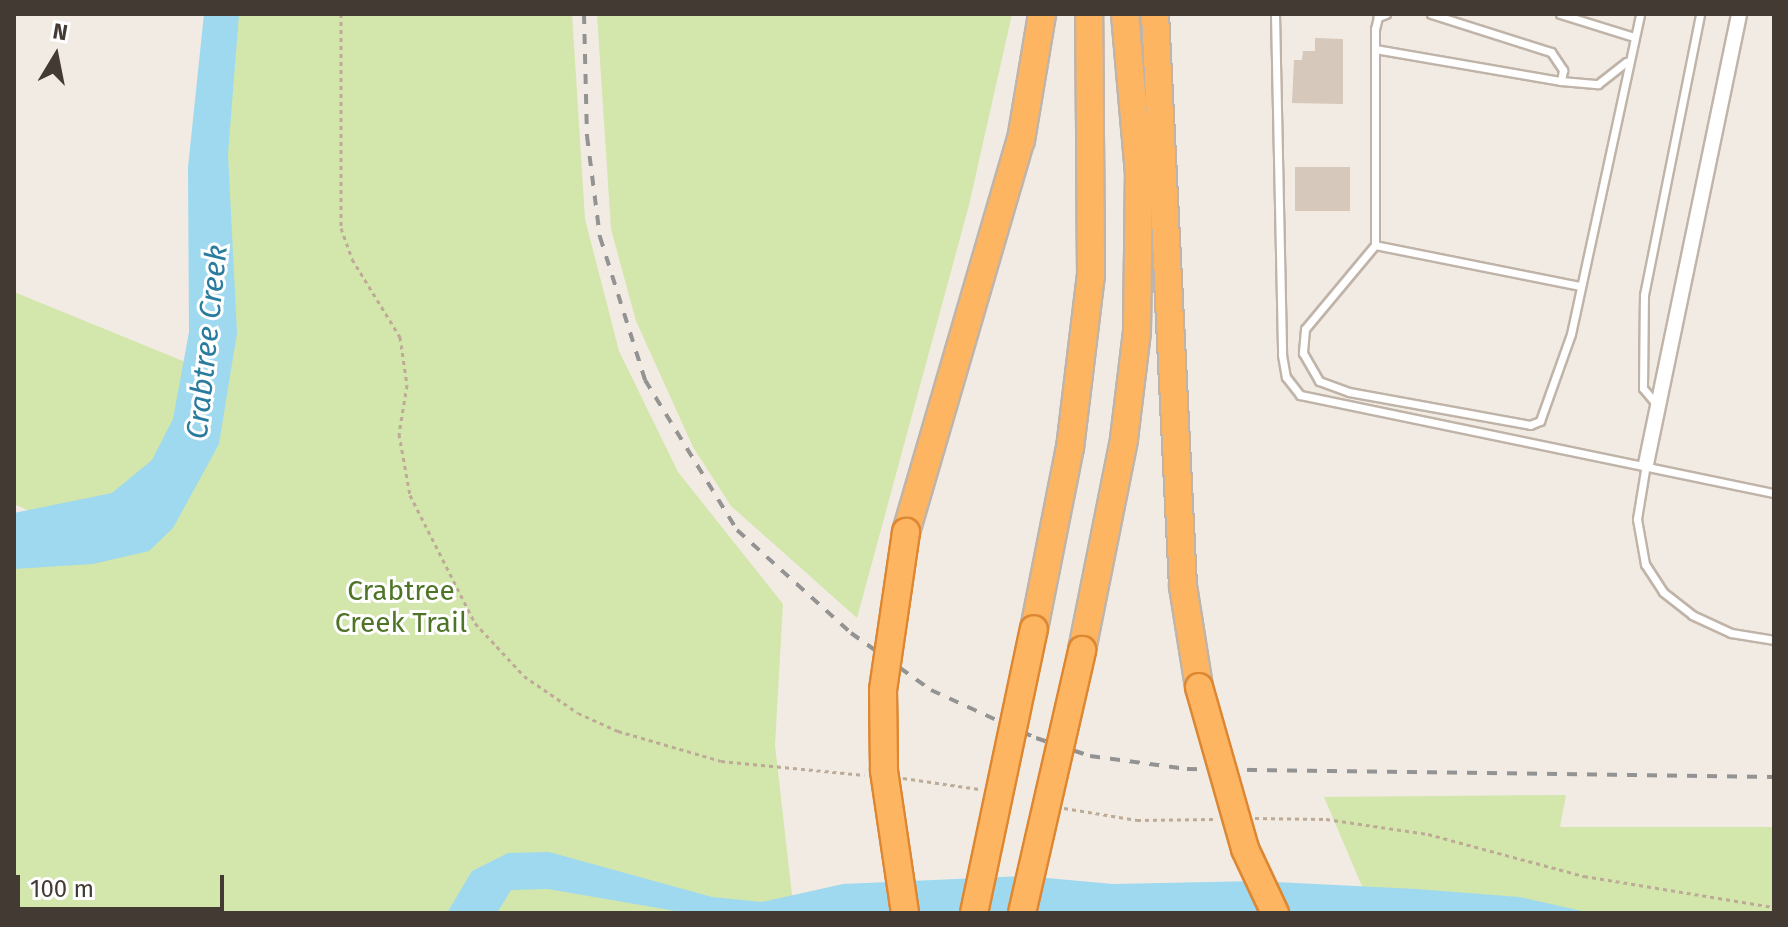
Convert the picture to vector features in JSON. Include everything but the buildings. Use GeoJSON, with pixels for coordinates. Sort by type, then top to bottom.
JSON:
{"type":"FeatureCollection","features":[{"type":"Feature","properties":{"kind":"highway"},"geometry":{"type":"LineString","coordinates":[[905,913],[884,770],[883,690],[906,532],[1021,140],[1042,14]]}},
{"type":"Feature","properties":{"kind":"highway"},"geometry":{"type":"LineString","coordinates":[[974,913],[1070,448],[1091,275],[1089,14]]}},
{"type":"Feature","properties":{"kind":"highway"},"geometry":{"type":"LineString","coordinates":[[1022,913],[1082,650],[1124,439],[1137,332],[1139,174],[1125,14]]}},
{"type":"Feature","properties":{"kind":"highway"},"geometry":{"type":"LineString","coordinates":[[1155,14],[1183,586],[1199,687],[1245,849],[1275,913]]}},
{"type":"Feature","properties":{"kind":"street"},"geometry":{"type":"LineString","coordinates":[[1646,464],[1739,14]]}},
{"type":"Feature","properties":{"kind":"lane"},"geometry":{"type":"LineString","coordinates":[[1275,14],[1282,355],[1286,377],[1300,395],[1357,412],[1646,464],[1774,493]]}},
{"type":"Feature","properties":{"kind":"lane"},"geometry":{"type":"LineString","coordinates":[[1386,14],[1378,17],[1375,49],[1375,245],[1305,329],[1303,353],[1319,381],[1349,392],[1530,425],[1540,421],[1571,334],[1627,60],[1640,14]]}},
{"type":"Feature","properties":{"kind":"lane"},"geometry":{"type":"LineString","coordinates":[[1431,14],[1551,52],[1563,70],[1561,81]]}},
{"type":"Feature","properties":{"kind":"lane"},"geometry":{"type":"LineString","coordinates":[[1560,14],[1585,18],[1634,37]]}},
{"type":"Feature","properties":{"kind":"lane"},"geometry":{"type":"LineString","coordinates":[[1658,406],[1643,388],[1644,295],[1690,46],[1700,14]]}},
{"type":"Feature","properties":{"kind":"lane"},"geometry":{"type":"LineString","coordinates":[[1375,49],[1561,81],[1598,84],[1627,60]]}},
{"type":"Feature","properties":{"kind":"lane"},"geometry":{"type":"LineString","coordinates":[[1375,245],[1581,286]]}},
{"type":"Feature","properties":{"kind":"lane"},"geometry":{"type":"LineString","coordinates":[[1646,464],[1637,519],[1645,564],[1663,592],[1692,615],[1731,633],[1774,640]]}},
{"type":"Feature","properties":{"kind":"green space","name":"Crabtree Creek Trail"},"geometry":{"type":"Polygon","coordinates":[[[233,14],[572,14],[585,219],[619,351],[678,472],[783,604],[775,745],[794,913],[14,913],[14,536],[74,531],[14,504],[14,292],[205,370],[233,14]]]}},
{"type":"Feature","properties":{"kind":"green space"},"geometry":{"type":"Polygon","coordinates":[[[597,14],[1012,14],[969,205],[857,618],[731,506],[693,447],[636,321],[611,229],[597,14]]]}},
{"type":"Feature","properties":{"kind":"green space"},"geometry":{"type":"Polygon","coordinates":[[[1566,795],[1560,827],[1774,827],[1774,913],[1472,913],[1367,898],[1324,797],[1566,795]]]}},
{"type":"Feature","properties":{"kind":"water","name":"Crabtree Creek"},"geometry":{"type":"Polygon","coordinates":[[[204,14],[239,14],[228,154],[237,333],[219,444],[173,528],[149,551],[93,564],[14,569],[14,513],[112,493],[152,460],[173,419],[189,332],[188,167],[204,14]]]}},
{"type":"Feature","properties":{"kind":"water"},"geometry":{"type":"Polygon","coordinates":[[[549,852],[712,897],[762,902],[843,884],[1025,876],[1113,884],[1257,881],[1416,889],[1519,897],[1591,913],[687,913],[548,889],[511,890],[497,913],[447,913],[472,871],[508,853],[549,852]]]}},
{"type":"Feature","properties":{"kind":"railway"},"geometry":{"type":"LineString","coordinates":[[584,14],[587,136],[600,237],[645,380],[737,530],[851,633],[931,690],[1036,738],[1090,756],[1187,769],[1774,777]]}}]}
